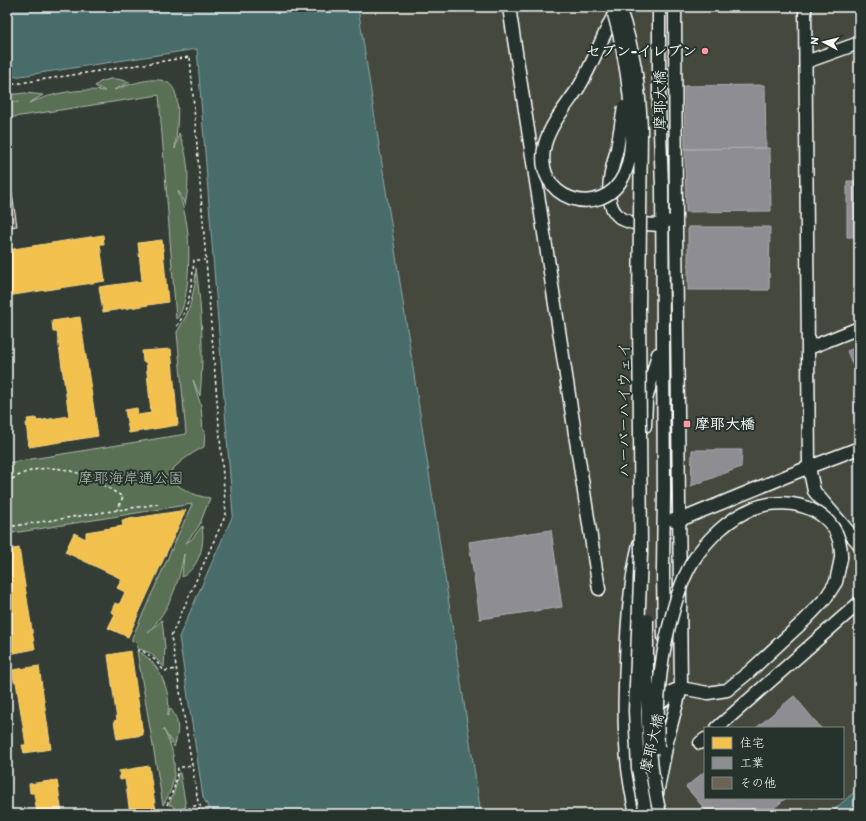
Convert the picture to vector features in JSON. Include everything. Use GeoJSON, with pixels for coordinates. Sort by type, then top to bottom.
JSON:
{"type":"FeatureCollection","features":[{"type":"Feature","properties":{"kind":"street"},"geometry":{"type":"LineString","coordinates":[[509,7],[599,589]]}},
{"type":"Feature","properties":{"kind":"street"},"geometry":{"type":"LineString","coordinates":[[609,7],[616,35],[624,83],[623,119],[608,190],[612,209],[620,217],[629,222],[637,224],[662,224],[666,222],[670,216],[670,130],[676,92]]}},
{"type":"Feature","properties":{"kind":"street"},"geometry":{"type":"LineString","coordinates":[[612,7],[620,34],[626,74],[631,124],[630,155],[623,177],[616,187],[605,195],[599,198],[586,200],[566,197],[554,188],[546,175],[543,160],[545,144],[551,130],[592,64],[608,27],[619,7]]}},
{"type":"Feature","properties":{"kind":"street","name":"ハーバーハイウェイ"},"geometry":{"type":"LineString","coordinates":[[619,7],[628,32],[638,79],[641,129],[639,309],[640,584],[635,711],[638,768],[646,814]]}},
{"type":"Feature","properties":{"kind":"street","name":"ハーバーハイウェイ"},"geometry":{"type":"LineString","coordinates":[[625,7],[633,28],[639,53],[646,102],[644,310],[647,707],[652,770],[660,814]]}},
{"type":"Feature","properties":{"kind":"street","name":"摩耶大橋"},"geometry":{"type":"LineString","coordinates":[[639,814],[665,686],[663,571],[662,186],[658,106],[659,7]]}},
{"type":"Feature","properties":{"kind":"street","name":"摩耶大橋"},"geometry":{"type":"LineString","coordinates":[[654,814],[668,737],[681,688],[675,7]]}},
{"type":"Feature","properties":{"kind":"street"},"geometry":{"type":"LineString","coordinates":[[805,7],[809,467],[814,491],[859,544]]}},
{"type":"Feature","properties":{"kind":"street"},"geometry":{"type":"LineString","coordinates":[[806,62],[859,43]]}},
{"type":"Feature","properties":{"kind":"street"},"geometry":{"type":"LineString","coordinates":[[808,348],[859,328]]}},
{"type":"Feature","properties":{"kind":"street"},"geometry":{"type":"LineString","coordinates":[[636,814],[625,743],[626,634],[630,585],[641,529],[646,400],[662,337]]}},
{"type":"Feature","properties":{"kind":"street"},"geometry":{"type":"LineString","coordinates":[[664,520],[680,520],[859,448]]}},
{"type":"Feature","properties":{"kind":"street"},"geometry":{"type":"LineString","coordinates":[[663,701],[672,691],[681,688],[708,693],[727,690],[749,672],[805,620],[825,599],[836,582],[842,558],[840,544],[836,534],[824,518],[808,508],[797,504],[786,503],[754,508],[732,521],[709,541],[693,561],[683,581],[675,603],[665,643],[659,683],[657,708],[658,766],[665,814]]}},
{"type":"Feature","properties":{"kind":"street"},"geometry":{"type":"LineString","coordinates":[[718,727],[859,603]]}},
{"type":"Feature","properties":{"kind":"path"},"geometry":{"type":"LineString","coordinates":[[7,85],[190,57],[226,514],[171,636],[199,803],[205,814]]}},
{"type":"Feature","properties":{"kind":"path"},"geometry":{"type":"LineString","coordinates":[[177,326],[185,312],[188,302],[191,290],[194,260],[206,260]]}},
{"type":"Feature","properties":{"kind":"path"},"geometry":{"type":"LineString","coordinates":[[7,482],[26,472],[48,468],[68,470],[85,475],[123,497],[117,510]]}},
{"type":"Feature","properties":{"kind":"path"},"geometry":{"type":"LineString","coordinates":[[7,527],[158,504]]}},
{"type":"Feature","properties":{"kind":"path"},"geometry":{"type":"LineString","coordinates":[[137,650],[142,651],[152,657],[164,671],[177,669]]}},
{"type":"Feature","properties":{"kind":"path"},"geometry":{"type":"LineString","coordinates":[[167,805],[174,788],[178,768],[192,765]]}},
{"type":"Feature","properties":{"kind":"path"},"geometry":{"type":"LineString","coordinates":[[177,814],[199,803]]}},
{"type":"Feature","properties":{"kind":"path"},"geometry":{"type":"LineString","coordinates":[[192,814],[202,808]]}},
{"type":"Feature","properties":{"kind":"shaded area"},"geometry":{"type":"Polygon","coordinates":[[[358,7],[859,7],[859,788],[829,814],[481,814],[358,7]]]}},
{"type":"Feature","properties":{"kind":"green space"},"geometry":{"type":"Polygon","coordinates":[[[110,79],[130,82],[114,90],[153,80],[165,81],[173,87],[177,97],[178,111],[175,149],[179,133],[185,151],[188,169],[188,187],[185,206],[178,191],[187,224],[189,254],[188,280],[184,304],[176,319],[159,95],[7,118],[7,102],[18,102],[7,100],[7,95],[25,93],[43,95],[29,103],[48,96],[66,92],[85,90],[105,91],[95,86],[100,82],[110,79]]]}},
{"type":"Feature","properties":{"kind":"green space","name":"摩耶海岸通公園"},"geometry":{"type":"Polygon","coordinates":[[[196,268],[202,332],[200,396],[193,380],[201,406],[203,431],[205,431],[204,447],[184,459],[167,476],[187,491],[210,498],[199,526],[186,543],[192,539],[202,526],[202,548],[197,561],[182,577],[184,554],[179,576],[172,596],[162,615],[148,633],[162,620],[165,647],[164,667],[150,653],[137,648],[136,641],[132,642],[132,638],[192,504],[7,534],[7,463],[186,434],[177,332],[190,306],[195,284],[196,268]]]}},
{"type":"Feature","properties":{"kind":"green space"},"geometry":{"type":"Polygon","coordinates":[[[137,651],[149,659],[158,670],[167,690],[168,716],[170,708],[176,717],[178,727],[174,747],[163,729],[171,748],[174,777],[172,786],[163,805],[137,651]]]}},
{"type":"Feature","properties":{"kind":"green space"},"geometry":{"type":"Polygon","coordinates":[[[178,773],[180,773],[186,807],[176,811],[172,805],[169,805],[176,786],[178,773]]]}},
{"type":"Feature","properties":{"kind":"water"},"geometry":{"type":"Polygon","coordinates":[[[7,7],[358,7],[481,814],[212,814],[203,797],[179,637],[233,515],[197,49],[7,78],[7,7]]]}},
{"type":"Feature","properties":{"kind":"water"},"geometry":{"type":"Polygon","coordinates":[[[859,788],[859,814],[829,814],[859,788]]]}},
{"type":"Feature","properties":{"kind":"building: 住宅"},"geometry":{"type":"Polygon","coordinates":[[[103,235],[104,244],[100,244],[105,281],[7,296],[7,250],[103,235]]]}},
{"type":"Feature","properties":{"kind":"building: 住宅"},"geometry":{"type":"Polygon","coordinates":[[[162,240],[168,302],[103,312],[99,287],[142,281],[138,243],[162,240]]]}},
{"type":"Feature","properties":{"kind":"building: 住宅"},"geometry":{"type":"Polygon","coordinates":[[[80,317],[98,436],[29,447],[26,423],[28,423],[27,419],[36,418],[37,421],[69,416],[57,332],[53,332],[52,321],[80,317]]]}},
{"type":"Feature","properties":{"kind":"building: 住宅"},"geometry":{"type":"Polygon","coordinates":[[[171,349],[178,425],[129,433],[125,410],[137,408],[138,415],[151,413],[146,362],[143,362],[142,351],[171,349]]]}},
{"type":"Feature","properties":{"kind":"building: 住宅"},"geometry":{"type":"Polygon","coordinates":[[[186,510],[128,637],[108,628],[115,614],[111,612],[115,603],[119,605],[125,592],[117,588],[122,579],[65,552],[74,533],[86,539],[86,532],[123,526],[122,520],[186,510]]]}},
{"type":"Feature","properties":{"kind":"building: 住宅"},"geometry":{"type":"Polygon","coordinates":[[[19,548],[35,649],[9,654],[7,643],[10,642],[7,625],[7,550],[19,548]]]}},
{"type":"Feature","properties":{"kind":"building: 住宅"},"geometry":{"type":"Polygon","coordinates":[[[131,651],[143,735],[117,739],[114,721],[117,720],[108,655],[131,651]]]}},
{"type":"Feature","properties":{"kind":"building: 住宅"},"geometry":{"type":"Polygon","coordinates":[[[39,666],[51,749],[24,753],[22,745],[26,745],[13,670],[39,666]]]}},
{"type":"Feature","properties":{"kind":"building: 住宅"},"geometry":{"type":"Polygon","coordinates":[[[149,766],[156,811],[148,812],[149,814],[130,814],[125,779],[120,780],[119,771],[149,766]]]}},
{"type":"Feature","properties":{"kind":"building: 住宅"},"geometry":{"type":"Polygon","coordinates":[[[57,780],[62,814],[37,814],[34,793],[30,793],[29,784],[57,780]]]}},
{"type":"Feature","properties":{"kind":"building: 工業"},"geometry":{"type":"Polygon","coordinates":[[[765,85],[766,148],[685,149],[684,86],[765,85]]]}},
{"type":"Feature","properties":{"kind":"building: 工業"},"geometry":{"type":"Polygon","coordinates":[[[770,148],[771,211],[686,212],[685,149],[770,148]]]}},
{"type":"Feature","properties":{"kind":"building: 工業"},"geometry":{"type":"Polygon","coordinates":[[[847,181],[859,181],[859,237],[847,237],[847,181]]]}},
{"type":"Feature","properties":{"kind":"building: 工業"},"geometry":{"type":"Polygon","coordinates":[[[688,227],[770,227],[769,290],[688,290],[688,227]]]}},
{"type":"Feature","properties":{"kind":"building: 工業"},"geometry":{"type":"Polygon","coordinates":[[[859,346],[859,381],[847,351],[859,346]]]}},
{"type":"Feature","properties":{"kind":"building: 工業"},"geometry":{"type":"Polygon","coordinates":[[[692,450],[742,450],[741,467],[691,486],[692,450]]]}},
{"type":"Feature","properties":{"kind":"building: 工業"},"geometry":{"type":"Polygon","coordinates":[[[551,530],[562,607],[480,619],[469,542],[551,530]]]}},
{"type":"Feature","properties":{"kind":"building: 工業"},"geometry":{"type":"Polygon","coordinates":[[[794,696],[820,727],[757,727],[794,696]]]}},
{"type":"Feature","properties":{"kind":"building: 工業"},"geometry":{"type":"Polygon","coordinates":[[[704,772],[704,799],[785,799],[767,814],[709,814],[686,787],[704,772]]]}},
{"type":"Feature","properties":{"kind":"building: その他"},"geometry":{"type":"Polygon","coordinates":[[[7,162],[17,226],[7,227],[7,162]]]}},
{"type":"Feature","properties":{"kind":"place","name":"セブン-イレブン"},"geometry":{"type":"Point","coordinates":[705,51]}},
{"type":"Feature","properties":{"kind":"place","name":"摩耶大橋"},"geometry":{"type":"Point","coordinates":[687,424]}}]}
